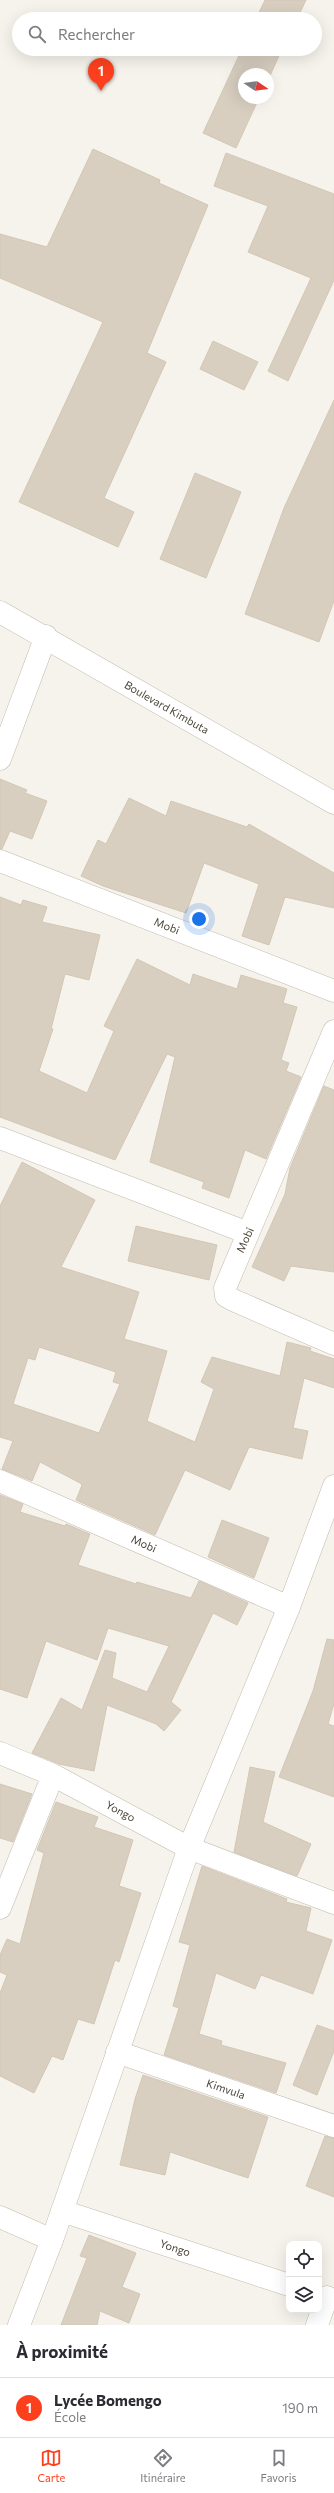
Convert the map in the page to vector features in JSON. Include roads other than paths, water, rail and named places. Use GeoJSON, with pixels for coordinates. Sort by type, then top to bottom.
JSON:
{"type":"FeatureCollection","features":[{"type":"Feature","properties":{"kind":"street","name":"Boulevard Kimbuta"},"geometry":{"type":"LineString","coordinates":[[0,612],[46,636],[334,803]]}},
{"type":"Feature","properties":{"kind":"street"},"geometry":{"type":"LineString","coordinates":[[0,759],[46,636]]}},
{"type":"Feature","properties":{"kind":"street","name":"Mobi"},"geometry":{"type":"LineString","coordinates":[[0,860],[334,991]]}},
{"type":"Feature","properties":{"kind":"street","name":"Mobi"},"geometry":{"type":"LineString","coordinates":[[334,1031],[227,1279],[226,1296],[334,1344]]}},
{"type":"Feature","properties":{"kind":"street"},"geometry":{"type":"LineString","coordinates":[[0,1138],[248,1233]]}},
{"type":"Feature","properties":{"kind":"street","name":"Mobi"},"geometry":{"type":"LineString","coordinates":[[0,1480],[289,1607]]}},
{"type":"Feature","properties":{"kind":"street"},"geometry":{"type":"LineString","coordinates":[[19,2325],[52,2240],[189,1848],[289,1607],[334,1486]]}},
{"type":"Feature","properties":{"kind":"street","name":"Yongo"},"geometry":{"type":"LineString","coordinates":[[0,1753],[53,1774],[189,1848]]}},
{"type":"Feature","properties":{"kind":"street"},"geometry":{"type":"LineString","coordinates":[[0,1908],[53,1774]]}},
{"type":"Feature","properties":{"kind":"street"},"geometry":{"type":"LineString","coordinates":[[189,1848],[333,1899]]}},
{"type":"Feature","properties":{"kind":"street","name":"Kimvula"},"geometry":{"type":"LineString","coordinates":[[117,2052],[334,2126]]}},
{"type":"Feature","properties":{"kind":"street","name":"Yongo"},"geometry":{"type":"LineString","coordinates":[[62,2211],[286,2284]]}},
{"type":"Feature","properties":{"kind":"street"},"geometry":{"type":"LineString","coordinates":[[0,2217],[52,2240]]}},
{"type":"Feature","properties":{"kind":"street"},"geometry":{"type":"LineString","coordinates":[[317,2325],[327,2297]]}},
{"type":"Feature","properties":{"kind":"place","name":"Lycée Bomengo"},"geometry":{"type":"Point","coordinates":[101,91]}}]}
